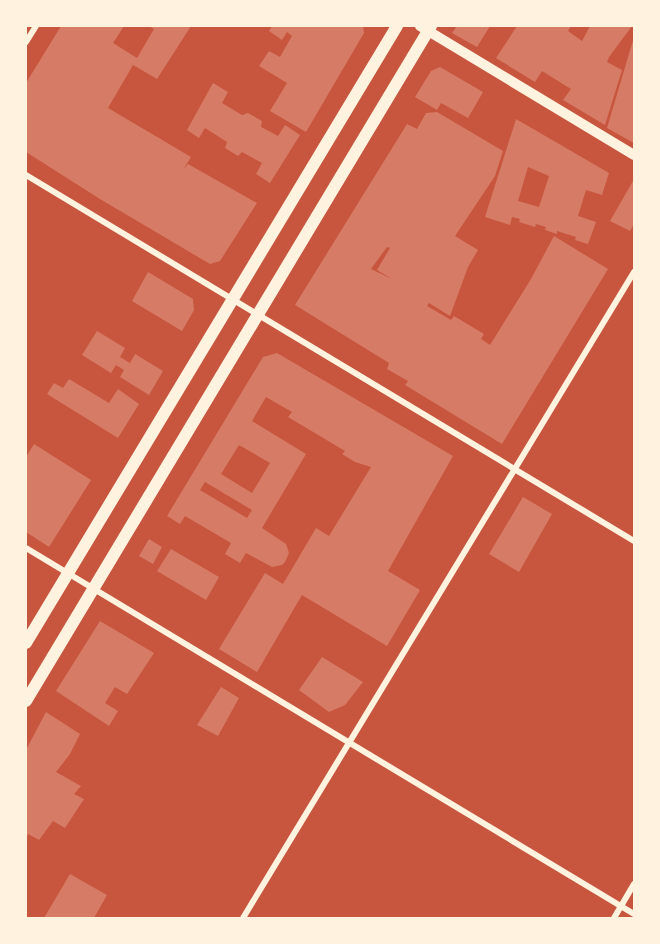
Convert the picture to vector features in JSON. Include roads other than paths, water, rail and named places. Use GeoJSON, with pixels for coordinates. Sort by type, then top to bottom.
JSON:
{"type":"FeatureCollection","features":[{"type":"Feature","properties":{"kind":"main road"},"geometry":{"type":"LineString","coordinates":[[26,643],[397,26]]}},
{"type":"Feature","properties":{"kind":"main road"},"geometry":{"type":"LineString","coordinates":[[26,701],[258,314],[426,27],[634,155]]}},
{"type":"Feature","properties":{"kind":"street"},"geometry":{"type":"LineString","coordinates":[[26,42],[36,26]]}},
{"type":"Feature","properties":{"kind":"street"},"geometry":{"type":"LineString","coordinates":[[26,175],[634,541]]}},
{"type":"Feature","properties":{"kind":"street"},"geometry":{"type":"LineString","coordinates":[[243,918],[634,272]]}},
{"type":"Feature","properties":{"kind":"street"},"geometry":{"type":"LineString","coordinates":[[26,548],[634,914]]}},
{"type":"Feature","properties":{"kind":"street"},"geometry":{"type":"LineString","coordinates":[[614,918],[634,884]]}}]}
